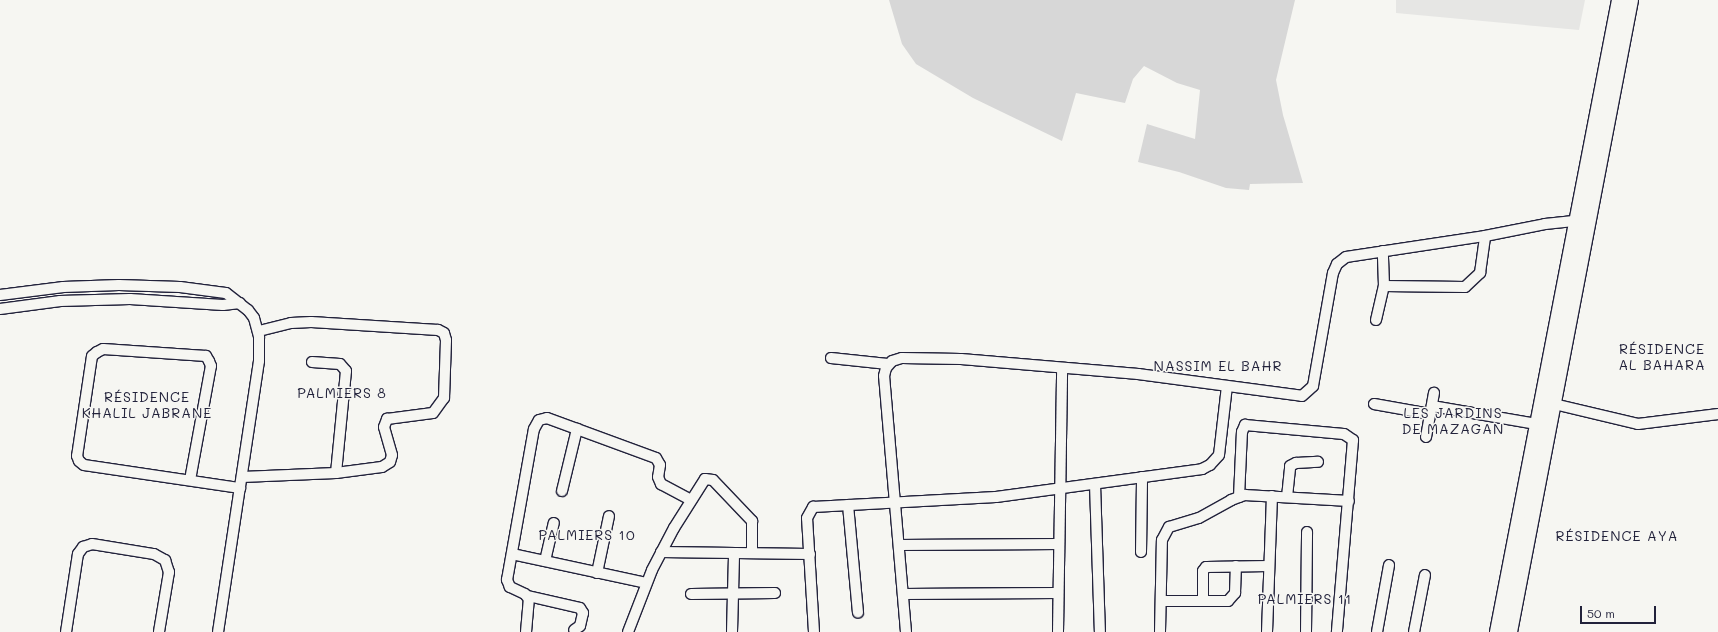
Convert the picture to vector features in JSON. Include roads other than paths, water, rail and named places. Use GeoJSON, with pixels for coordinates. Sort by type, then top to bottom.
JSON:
{"type":"FeatureCollection","features":[{"type":"Feature","properties":{"kind":"main road"},"geometry":{"type":"LineString","coordinates":[[1497,632],[1619,0]]}},
{"type":"Feature","properties":{"kind":"main road"},"geometry":{"type":"LineString","coordinates":[[1510,632],[1632,0]]}},
{"type":"Feature","properties":{"kind":"street"},"geometry":{"type":"LineString","coordinates":[[831,358],[888,364],[902,358],[961,360],[1138,374],[1297,396],[1309,392],[1314,382],[1335,268],[1346,257],[1383,250],[1485,236],[1545,224],[1576,221]]}},
{"type":"Feature","properties":{"kind":"street"},"geometry":{"type":"LineString","coordinates":[[1384,286],[1465,288],[1480,273],[1485,236]]}},
{"type":"Feature","properties":{"kind":"street"},"geometry":{"type":"LineString","coordinates":[[1376,320],[1384,286],[1383,250]]}},
{"type":"Feature","properties":{"kind":"street"},"geometry":{"type":"LineString","coordinates":[[0,295],[63,287],[149,285],[218,291],[240,303],[254,318],[258,331],[259,361],[218,632]]}},
{"type":"Feature","properties":{"kind":"street"},"geometry":{"type":"LineString","coordinates":[[0,309],[60,301],[130,299],[223,305],[240,303]]}},
{"type":"Feature","properties":{"kind":"street"},"geometry":{"type":"LineString","coordinates":[[242,477],[365,471],[386,465],[392,455],[384,427],[387,420],[433,413],[440,407],[444,398],[446,340],[444,333],[430,330],[311,322],[291,323],[258,331]]}},
{"type":"Feature","properties":{"kind":"street"},"geometry":{"type":"LineString","coordinates":[[190,480],[211,366],[206,356],[103,349],[97,352],[92,356],[77,456],[79,461],[84,464],[240,488]]}},
{"type":"Feature","properties":{"kind":"street"},"geometry":{"type":"LineString","coordinates":[[312,362],[340,364],[346,371],[336,473]]}},
{"type":"Feature","properties":{"kind":"street"},"geometry":{"type":"LineString","coordinates":[[888,364],[884,376],[904,594],[906,632]]}},
{"type":"Feature","properties":{"kind":"street"},"geometry":{"type":"LineString","coordinates":[[1058,632],[1062,368]]}},
{"type":"Feature","properties":{"kind":"street"},"geometry":{"type":"LineString","coordinates":[[814,632],[807,518],[810,510],[817,506],[996,497],[1202,469],[1214,462],[1219,455],[1227,386]]}},
{"type":"Feature","properties":{"kind":"street"},"geometry":{"type":"LineString","coordinates":[[1426,437],[1434,394]]}},
{"type":"Feature","properties":{"kind":"street"},"geometry":{"type":"LineString","coordinates":[[1374,404],[1536,424]]}},
{"type":"Feature","properties":{"kind":"street"},"geometry":{"type":"LineString","coordinates":[[1554,404],[1638,424],[1718,414]]}},
{"type":"Feature","properties":{"kind":"street"},"geometry":{"type":"LineString","coordinates":[[574,630],[580,626],[584,613],[580,608],[528,596],[510,588],[507,583],[535,425],[541,419],[547,418],[656,458],[660,465],[658,477],[661,484],[691,500]]}},
{"type":"Feature","properties":{"kind":"street"},"geometry":{"type":"LineString","coordinates":[[1239,497],[1242,432],[1245,426],[1250,424],[1344,434],[1351,437],[1354,444],[1337,632]]}},
{"type":"Feature","properties":{"kind":"street"},"geometry":{"type":"LineString","coordinates":[[562,491],[577,429]]}},
{"type":"Feature","properties":{"kind":"street"},"geometry":{"type":"LineString","coordinates":[[1287,497],[1290,466],[1296,463],[1318,462]]}},
{"type":"Feature","properties":{"kind":"street"},"geometry":{"type":"LineString","coordinates":[[1141,552],[1142,477]]}},
{"type":"Feature","properties":{"kind":"street"},"geometry":{"type":"LineString","coordinates":[[628,632],[646,583],[661,552],[705,479],[713,480],[752,521],[752,553]]}},
{"type":"Feature","properties":{"kind":"street"},"geometry":{"type":"LineString","coordinates":[[1095,484],[1100,632]]}},
{"type":"Feature","properties":{"kind":"street"},"geometry":{"type":"LineString","coordinates":[[1267,632],[1272,496]]}},
{"type":"Feature","properties":{"kind":"street"},"geometry":{"type":"LineString","coordinates":[[1160,632],[1162,540],[1165,531],[1173,525],[1199,518],[1239,497],[1272,496],[1349,501]]}},
{"type":"Feature","properties":{"kind":"street"},"geometry":{"type":"LineString","coordinates":[[848,505],[858,613]]}},
{"type":"Feature","properties":{"kind":"street"},"geometry":{"type":"LineString","coordinates":[[597,573],[609,516]]}},
{"type":"Feature","properties":{"kind":"street"},"geometry":{"type":"LineString","coordinates":[[545,561],[554,523]]}},
{"type":"Feature","properties":{"kind":"street"},"geometry":{"type":"LineString","coordinates":[[1306,632],[1307,532]]}},
{"type":"Feature","properties":{"kind":"street"},"geometry":{"type":"LineString","coordinates":[[66,632],[78,554],[83,548],[92,544],[154,554],[165,560],[169,572],[159,632]]}},
{"type":"Feature","properties":{"kind":"street"},"geometry":{"type":"LineString","coordinates":[[899,545],[1059,544]]}},
{"type":"Feature","properties":{"kind":"street"},"geometry":{"type":"LineString","coordinates":[[661,552],[810,554]]}},
{"type":"Feature","properties":{"kind":"street"},"geometry":{"type":"LineString","coordinates":[[732,632],[734,553]]}},
{"type":"Feature","properties":{"kind":"street"},"geometry":{"type":"LineString","coordinates":[[512,554],[646,583]]}},
{"type":"Feature","properties":{"kind":"street"},"geometry":{"type":"LineString","coordinates":[[1203,601],[1204,569],[1211,565],[1269,566]]}},
{"type":"Feature","properties":{"kind":"street"},"geometry":{"type":"LineString","coordinates":[[1377,632],[1389,565]]}},
{"type":"Feature","properties":{"kind":"street"},"geometry":{"type":"LineString","coordinates":[[1161,601],[1232,599],[1235,593],[1236,566]]}},
{"type":"Feature","properties":{"kind":"street"},"geometry":{"type":"LineString","coordinates":[[1414,632],[1425,575]]}},
{"type":"Feature","properties":{"kind":"street"},"geometry":{"type":"LineString","coordinates":[[691,594],[775,593]]}},
{"type":"Feature","properties":{"kind":"street"},"geometry":{"type":"LineString","coordinates":[[904,594],[1058,593]]}},
{"type":"Feature","properties":{"kind":"street"},"geometry":{"type":"LineString","coordinates":[[526,632],[530,602],[528,596]]}},
{"type":"Feature","properties":{"kind":"district","name":"RÉSIDENCE AL BAHARA"},"geometry":{"type":"Point","coordinates":[1662,358]}},
{"type":"Feature","properties":{"kind":"district","name":"NASSIM EL BAHR"},"geometry":{"type":"Point","coordinates":[1218,366]}},
{"type":"Feature","properties":{"kind":"district","name":"PALMIERS 8"},"geometry":{"type":"Point","coordinates":[342,393]}},
{"type":"Feature","properties":{"kind":"district","name":"RÉSIDENCE KHALIL JABRANE"},"geometry":{"type":"Point","coordinates":[147,406]}},
{"type":"Feature","properties":{"kind":"district","name":"LES JARDINS DE MAZAGAN"},"geometry":{"type":"Point","coordinates":[1453,422]}},
{"type":"Feature","properties":{"kind":"district","name":"PALMIERS 10"},"geometry":{"type":"Point","coordinates":[587,535]}},
{"type":"Feature","properties":{"kind":"district","name":"RÉSIDENCE AYA"},"geometry":{"type":"Point","coordinates":[1617,536]}},
{"type":"Feature","properties":{"kind":"district","name":"PALMIERS 11"},"geometry":{"type":"Point","coordinates":[1305,599]}}]}
